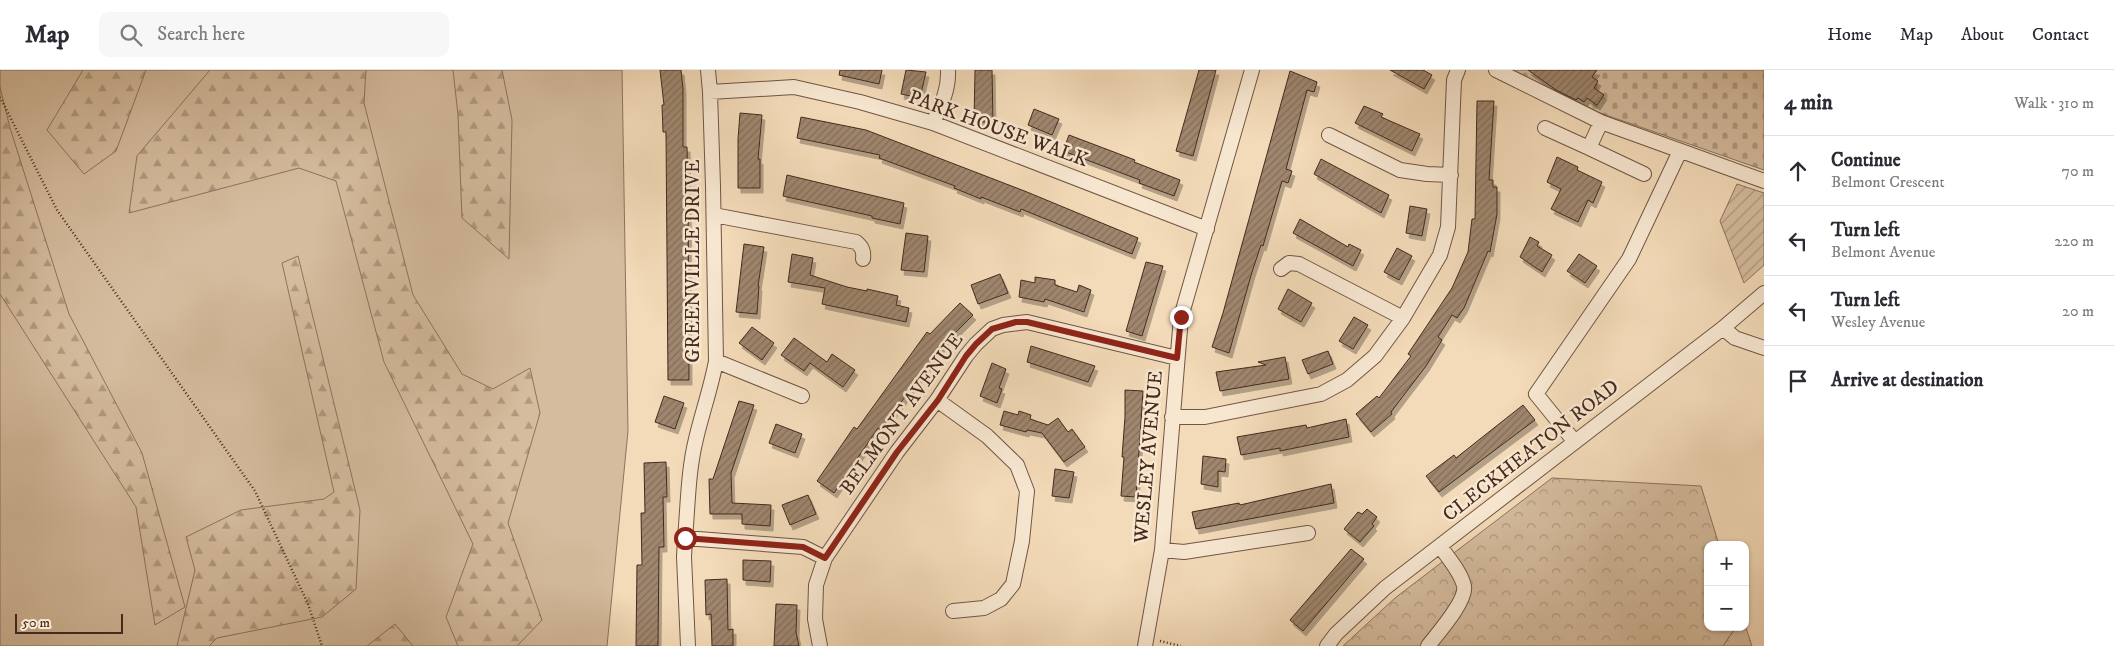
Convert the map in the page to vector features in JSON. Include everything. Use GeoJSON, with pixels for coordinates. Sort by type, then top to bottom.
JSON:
{"type":"FeatureCollection","features":[{"type":"Feature","properties":{"kind":"street","name":"GREENVILLE DRIVE"},"geometry":{"type":"LineString","coordinates":[[688,646],[684,557],[690,471],[696,439],[716,361],[714,215],[708,70]]}},
{"type":"Feature","properties":{"kind":"street"},"geometry":{"type":"LineString","coordinates":[[933,123],[945,95],[948,70]]}},
{"type":"Feature","properties":{"kind":"street","name":"WESLEY AVENUE"},"geometry":{"type":"LineString","coordinates":[[1145,642],[1162,550],[1181,317],[1252,70]]}},
{"type":"Feature","properties":{"kind":"street"},"geometry":{"type":"LineString","coordinates":[[1172,417],[1205,417],[1321,394],[1347,380],[1375,356],[1403,318],[1440,255],[1448,227],[1454,80],[1458,70]]}},
{"type":"Feature","properties":{"kind":"street"},"geometry":{"type":"LineString","coordinates":[[1496,70],[1602,122],[1764,181]]}},
{"type":"Feature","properties":{"kind":"street","name":"PARK HOUSE WALK"},"geometry":{"type":"LineString","coordinates":[[710,92],[794,87],[860,102],[933,123],[1206,229]]}},
{"type":"Feature","properties":{"kind":"street"},"geometry":{"type":"LineString","coordinates":[[1589,148],[1602,122]]}},
{"type":"Feature","properties":{"kind":"street"},"geometry":{"type":"LineString","coordinates":[[1545,128],[1644,174]]}},
{"type":"Feature","properties":{"kind":"street"},"geometry":{"type":"LineString","coordinates":[[1328,135],[1400,170],[1451,175]]}},
{"type":"Feature","properties":{"kind":"street"},"geometry":{"type":"LineString","coordinates":[[1575,442],[1536,394],[1629,259],[1680,150]]}},
{"type":"Feature","properties":{"kind":"street"},"geometry":{"type":"LineString","coordinates":[[714,215],[856,242],[864,252],[863,259]]}},
{"type":"Feature","properties":{"kind":"street"},"geometry":{"type":"LineString","coordinates":[[1281,269],[1289,263],[1299,264],[1403,318]]}},
{"type":"Feature","properties":{"kind":"street","name":"CLECKHEATON ROAD"},"geometry":{"type":"LineString","coordinates":[[1326,646],[1336,634],[1385,588],[1723,328],[1764,293]]}},
{"type":"Feature","properties":{"kind":"street","name":"BELMONT AVENUE"},"geometry":{"type":"LineString","coordinates":[[820,646],[815,619],[816,585],[825,558],[897,452],[938,400],[966,356],[984,335],[992,329],[1016,322],[1027,322],[1177,358]]}},
{"type":"Feature","properties":{"kind":"street"},"geometry":{"type":"LineString","coordinates":[[1723,328],[1735,338],[1764,348]]}},
{"type":"Feature","properties":{"kind":"street"},"geometry":{"type":"LineString","coordinates":[[716,361],[802,396]]}},
{"type":"Feature","properties":{"kind":"street"},"geometry":{"type":"LineString","coordinates":[[938,400],[987,436],[1017,465],[1027,491],[1022,541],[1013,584],[1001,599],[984,608],[953,611]]}},
{"type":"Feature","properties":{"kind":"street"},"geometry":{"type":"LineString","coordinates":[[1162,550],[1184,552],[1308,533]]}},
{"type":"Feature","properties":{"kind":"street"},"geometry":{"type":"LineString","coordinates":[[685,538],[803,547],[825,558]]}},
{"type":"Feature","properties":{"kind":"street"},"geometry":{"type":"LineString","coordinates":[[1428,646],[1462,599],[1464,587],[1455,568],[1440,546]]}},
{"type":"Feature","properties":{"kind":"path"},"geometry":{"type":"LineString","coordinates":[[0,97],[57,210],[255,491],[308,604],[322,646]]}},
{"type":"Feature","properties":{"kind":"path"},"geometry":{"type":"LineString","coordinates":[[1145,642],[1181,646]]}},
{"type":"Feature","properties":{"kind":"green space"},"geometry":{"type":"Polygon","coordinates":[[[0,70],[622,70],[628,431],[607,646],[0,646],[0,270],[39,343],[153,490],[56,314],[0,126],[0,70]]]}},
{"type":"Feature","properties":{"kind":"green space"},"geometry":{"type":"Polygon","coordinates":[[[83,70],[146,70],[116,151],[84,174],[47,130],[83,70]]]}},
{"type":"Feature","properties":{"kind":"green space"},"geometry":{"type":"Polygon","coordinates":[[[210,70],[366,70],[364,103],[413,295],[462,374],[493,389],[530,368],[540,413],[508,523],[542,620],[517,646],[458,646],[446,617],[473,544],[384,362],[336,181],[299,168],[129,213],[137,156],[210,70]]]}},
{"type":"Feature","properties":{"kind":"green space"},"geometry":{"type":"Polygon","coordinates":[[[453,70],[502,70],[512,120],[509,259],[462,218],[458,115],[453,70]]]}},
{"type":"Feature","properties":{"kind":"green space"},"geometry":{"type":"Polygon","coordinates":[[[1513,70],[1764,70],[1764,170],[1600,113],[1513,70]]]}},
{"type":"Feature","properties":{"kind":"green space"},"geometry":{"type":"Polygon","coordinates":[[[0,87],[10,128],[69,314],[142,453],[185,607],[155,625],[136,507],[0,294],[0,87]]]}},
{"type":"Feature","properties":{"kind":"green space"},"geometry":{"type":"Polygon","coordinates":[[[1737,184],[1764,193],[1764,265],[1744,283],[1720,221],[1737,184]]]}},
{"type":"Feature","properties":{"kind":"green space"},"geometry":{"type":"Polygon","coordinates":[[[298,256],[360,510],[356,589],[322,617],[217,638],[209,646],[177,646],[195,570],[186,537],[241,510],[324,499],[334,492],[282,263],[298,256]]]}},
{"type":"Feature","properties":{"kind":"green space"},"geometry":{"type":"Polygon","coordinates":[[[1552,478],[1701,486],[1718,541],[1704,541],[1704,631],[1733,631],[1723,646],[1343,646],[1395,598],[1552,478]]]}},
{"type":"Feature","properties":{"kind":"green space"},"geometry":{"type":"Polygon","coordinates":[[[395,624],[413,646],[367,646],[395,624]]]}},
{"type":"Feature","properties":{"kind":"green space"},"geometry":{"type":"Polygon","coordinates":[[[1733,631],[1747,631],[1752,646],[1723,646],[1733,631]]]}},
{"type":"Feature","properties":{"kind":"building"},"geometry":{"type":"Polygon","coordinates":[[[660,70],[681,70],[683,89],[683,147],[687,147],[688,188],[689,380],[668,380],[666,132],[663,132],[662,105],[664,105],[660,70]]]}},
{"type":"Feature","properties":{"kind":"building"},"geometry":{"type":"Polygon","coordinates":[[[840,70],[882,70],[879,84],[839,75],[840,70]]]}},
{"type":"Feature","properties":{"kind":"building"},"geometry":{"type":"Polygon","coordinates":[[[906,70],[926,72],[920,98],[901,94],[906,70]]]}},
{"type":"Feature","properties":{"kind":"building"},"geometry":{"type":"Polygon","coordinates":[[[975,70],[992,70],[993,122],[974,122],[975,70]]]}},
{"type":"Feature","properties":{"kind":"building"},"geometry":{"type":"Polygon","coordinates":[[[1199,70],[1216,70],[1193,156],[1176,151],[1199,70]]]}},
{"type":"Feature","properties":{"kind":"building"},"geometry":{"type":"Polygon","coordinates":[[[1390,70],[1423,70],[1432,75],[1424,89],[1390,70]]]}},
{"type":"Feature","properties":{"kind":"building"},"geometry":{"type":"Polygon","coordinates":[[[1528,70],[1597,70],[1592,77],[1598,81],[1594,88],[1604,95],[1597,105],[1587,98],[1584,102],[1578,98],[1576,100],[1556,90],[1528,70]]]}},
{"type":"Feature","properties":{"kind":"building"},"geometry":{"type":"Polygon","coordinates":[[[1290,71],[1317,82],[1314,92],[1307,90],[1286,169],[1292,171],[1288,183],[1282,181],[1263,246],[1261,245],[1252,272],[1229,353],[1212,347],[1290,71]]]}},
{"type":"Feature","properties":{"kind":"building"},"geometry":{"type":"Polygon","coordinates":[[[1477,101],[1494,101],[1489,180],[1493,180],[1493,187],[1497,187],[1497,214],[1490,252],[1488,251],[1464,308],[1457,318],[1452,315],[1438,337],[1442,340],[1426,366],[1391,412],[1392,414],[1371,432],[1356,414],[1377,396],[1379,398],[1411,356],[1408,354],[1452,288],[1468,252],[1472,219],[1475,219],[1477,101]]]}},
{"type":"Feature","properties":{"kind":"building"},"geometry":{"type":"Polygon","coordinates":[[[1364,106],[1383,114],[1381,117],[1420,134],[1412,151],[1355,123],[1364,106]]]}},
{"type":"Feature","properties":{"kind":"building"},"geometry":{"type":"Polygon","coordinates":[[[1034,109],[1059,119],[1052,135],[1028,125],[1034,109]]]}},
{"type":"Feature","properties":{"kind":"building"},"geometry":{"type":"Polygon","coordinates":[[[740,113],[762,115],[758,159],[760,159],[760,188],[738,188],[740,113]]]}},
{"type":"Feature","properties":{"kind":"building"},"geometry":{"type":"Polygon","coordinates":[[[801,117],[866,130],[1027,192],[1138,238],[1132,254],[1021,209],[1020,212],[981,197],[981,199],[954,188],[955,186],[879,158],[880,155],[797,138],[801,117]]]}},
{"type":"Feature","properties":{"kind":"building"},"geometry":{"type":"Polygon","coordinates":[[[1069,135],[1135,160],[1134,162],[1180,180],[1174,196],[1139,183],[1140,180],[1063,151],[1069,135]]]}},
{"type":"Feature","properties":{"kind":"building"},"geometry":{"type":"Polygon","coordinates":[[[1557,157],[1578,167],[1577,170],[1602,182],[1593,203],[1588,200],[1578,222],[1551,209],[1561,189],[1547,182],[1557,157]]]}},
{"type":"Feature","properties":{"kind":"building"},"geometry":{"type":"Polygon","coordinates":[[[1321,159],[1389,195],[1381,213],[1314,174],[1321,159]]]}},
{"type":"Feature","properties":{"kind":"building"},"geometry":{"type":"Polygon","coordinates":[[[787,175],[904,203],[900,224],[783,196],[787,175]]]}},
{"type":"Feature","properties":{"kind":"building"},"geometry":{"type":"Polygon","coordinates":[[[1410,206],[1427,209],[1422,236],[1406,233],[1410,206]]]}},
{"type":"Feature","properties":{"kind":"building"},"geometry":{"type":"Polygon","coordinates":[[[1300,219],[1348,247],[1349,244],[1361,250],[1353,266],[1293,233],[1300,219]]]}},
{"type":"Feature","properties":{"kind":"building"},"geometry":{"type":"Polygon","coordinates":[[[906,233],[928,236],[924,272],[901,270],[906,233]]]}},
{"type":"Feature","properties":{"kind":"building"},"geometry":{"type":"Polygon","coordinates":[[[1530,237],[1539,242],[1537,246],[1552,255],[1542,272],[1520,257],[1530,237]]]}},
{"type":"Feature","properties":{"kind":"building"},"geometry":{"type":"Polygon","coordinates":[[[744,244],[764,247],[758,286],[757,314],[736,312],[744,244]]]}},
{"type":"Feature","properties":{"kind":"building"},"geometry":{"type":"Polygon","coordinates":[[[1397,248],[1412,256],[1399,280],[1384,272],[1397,248]]]}},
{"type":"Feature","properties":{"kind":"building"},"geometry":{"type":"Polygon","coordinates":[[[792,254],[813,258],[810,275],[847,287],[867,291],[867,289],[898,296],[896,305],[909,308],[906,322],[822,304],[825,288],[788,282],[792,254]]]}},
{"type":"Feature","properties":{"kind":"building"},"geometry":{"type":"Polygon","coordinates":[[[1579,254],[1597,266],[1585,283],[1567,271],[1579,254]]]}},
{"type":"Feature","properties":{"kind":"building"},"geometry":{"type":"Polygon","coordinates":[[[1146,262],[1163,266],[1142,336],[1126,331],[1146,262]]]}},
{"type":"Feature","properties":{"kind":"building"},"geometry":{"type":"Polygon","coordinates":[[[1000,274],[1008,293],[978,304],[971,285],[1000,274]]]}},
{"type":"Feature","properties":{"kind":"building"},"geometry":{"type":"Polygon","coordinates":[[[1035,277],[1055,280],[1055,285],[1077,292],[1079,285],[1091,290],[1084,312],[1045,299],[1044,302],[1019,297],[1021,280],[1035,283],[1035,277]]]}},
{"type":"Feature","properties":{"kind":"building"},"geometry":{"type":"Polygon","coordinates":[[[1288,289],[1312,303],[1301,322],[1278,309],[1288,289]]]}},
{"type":"Feature","properties":{"kind":"building"},"geometry":{"type":"Polygon","coordinates":[[[960,303],[973,315],[954,334],[952,332],[881,430],[878,428],[834,493],[817,481],[854,427],[857,429],[927,332],[930,334],[960,303]]]}},
{"type":"Feature","properties":{"kind":"building"},"geometry":{"type":"Polygon","coordinates":[[[1354,317],[1368,325],[1353,349],[1339,341],[1354,317]]]}},
{"type":"Feature","properties":{"kind":"building"},"geometry":{"type":"Polygon","coordinates":[[[752,327],[774,343],[762,360],[739,343],[752,327]]]}},
{"type":"Feature","properties":{"kind":"building"},"geometry":{"type":"Polygon","coordinates":[[[794,338],[827,362],[832,354],[855,370],[843,387],[810,363],[804,371],[781,355],[794,338]]]}},
{"type":"Feature","properties":{"kind":"building"},"geometry":{"type":"Polygon","coordinates":[[[1031,346],[1095,366],[1088,382],[1027,362],[1031,346]]]}},
{"type":"Feature","properties":{"kind":"building"},"geometry":{"type":"Polygon","coordinates":[[[1328,351],[1333,364],[1308,374],[1302,360],[1328,351]]]}},
{"type":"Feature","properties":{"kind":"building"},"geometry":{"type":"Polygon","coordinates":[[[1285,357],[1289,379],[1220,391],[1216,372],[1266,365],[1258,362],[1285,357]]]}},
{"type":"Feature","properties":{"kind":"building"},"geometry":{"type":"Polygon","coordinates":[[[992,363],[1006,369],[999,388],[1002,389],[997,403],[980,396],[992,363]]]}},
{"type":"Feature","properties":{"kind":"building"},"geometry":{"type":"Polygon","coordinates":[[[1125,390],[1143,391],[1136,497],[1121,496],[1124,457],[1122,457],[1125,390]]]}},
{"type":"Feature","properties":{"kind":"building"},"geometry":{"type":"Polygon","coordinates":[[[664,396],[684,403],[675,429],[655,422],[664,396]]]}},
{"type":"Feature","properties":{"kind":"building"},"geometry":{"type":"Polygon","coordinates":[[[739,401],[754,405],[731,473],[732,503],[771,505],[770,526],[742,524],[742,514],[710,514],[709,479],[713,479],[739,401]]]}},
{"type":"Feature","properties":{"kind":"building"},"geometry":{"type":"Polygon","coordinates":[[[1523,405],[1535,420],[1439,492],[1426,476],[1454,455],[1456,458],[1523,405]]]}},
{"type":"Feature","properties":{"kind":"building"},"geometry":{"type":"Polygon","coordinates":[[[1004,411],[1018,415],[1019,411],[1031,415],[1030,419],[1048,425],[1058,418],[1068,432],[1072,429],[1085,447],[1064,462],[1042,433],[1027,430],[1026,432],[1000,425],[1004,411]]]}},
{"type":"Feature","properties":{"kind":"building"},"geometry":{"type":"Polygon","coordinates":[[[1346,419],[1349,437],[1280,451],[1280,448],[1241,455],[1237,437],[1306,425],[1307,428],[1346,419]]]}},
{"type":"Feature","properties":{"kind":"building"},"geometry":{"type":"Polygon","coordinates":[[[776,424],[802,434],[795,453],[769,443],[776,424]]]}},
{"type":"Feature","properties":{"kind":"building"},"geometry":{"type":"Polygon","coordinates":[[[1203,456],[1226,459],[1225,472],[1218,471],[1218,487],[1201,484],[1203,456]]]}},
{"type":"Feature","properties":{"kind":"building"},"geometry":{"type":"Polygon","coordinates":[[[666,462],[667,497],[663,497],[664,547],[659,547],[658,646],[636,646],[637,565],[642,565],[641,513],[645,513],[644,463],[666,462]]]}},
{"type":"Feature","properties":{"kind":"building"},"geometry":{"type":"Polygon","coordinates":[[[1055,469],[1074,472],[1069,498],[1052,496],[1055,469]]]}},
{"type":"Feature","properties":{"kind":"building"},"geometry":{"type":"Polygon","coordinates":[[[1331,484],[1334,503],[1196,529],[1192,512],[1239,503],[1240,505],[1331,484]]]}},
{"type":"Feature","properties":{"kind":"building"},"geometry":{"type":"Polygon","coordinates":[[[808,495],[816,514],[790,525],[782,505],[808,495]]]}},
{"type":"Feature","properties":{"kind":"building"},"geometry":{"type":"Polygon","coordinates":[[[1367,509],[1377,517],[1372,524],[1374,526],[1360,542],[1344,529],[1358,512],[1362,514],[1367,509]]]}},
{"type":"Feature","properties":{"kind":"building"},"geometry":{"type":"Polygon","coordinates":[[[1351,549],[1364,559],[1303,631],[1290,620],[1351,549]]]}},
{"type":"Feature","properties":{"kind":"building"},"geometry":{"type":"Polygon","coordinates":[[[743,560],[771,561],[770,582],[743,580],[743,560]]]}},
{"type":"Feature","properties":{"kind":"building"},"geometry":{"type":"Polygon","coordinates":[[[727,579],[728,630],[733,629],[733,646],[712,646],[711,614],[706,615],[705,580],[727,579]]]}},
{"type":"Feature","properties":{"kind":"building"},"geometry":{"type":"Polygon","coordinates":[[[776,604],[797,605],[796,632],[799,646],[774,646],[776,604]]]}},
{"type":"Feature","properties":{"kind":"route"},"geometry":{"type":"LineString","coordinates":[[685,538],[803,547],[825,558],[897,452],[938,400],[966,356],[984,335],[992,329],[1016,322],[1027,322],[1177,358],[1181,317]]}}]}
